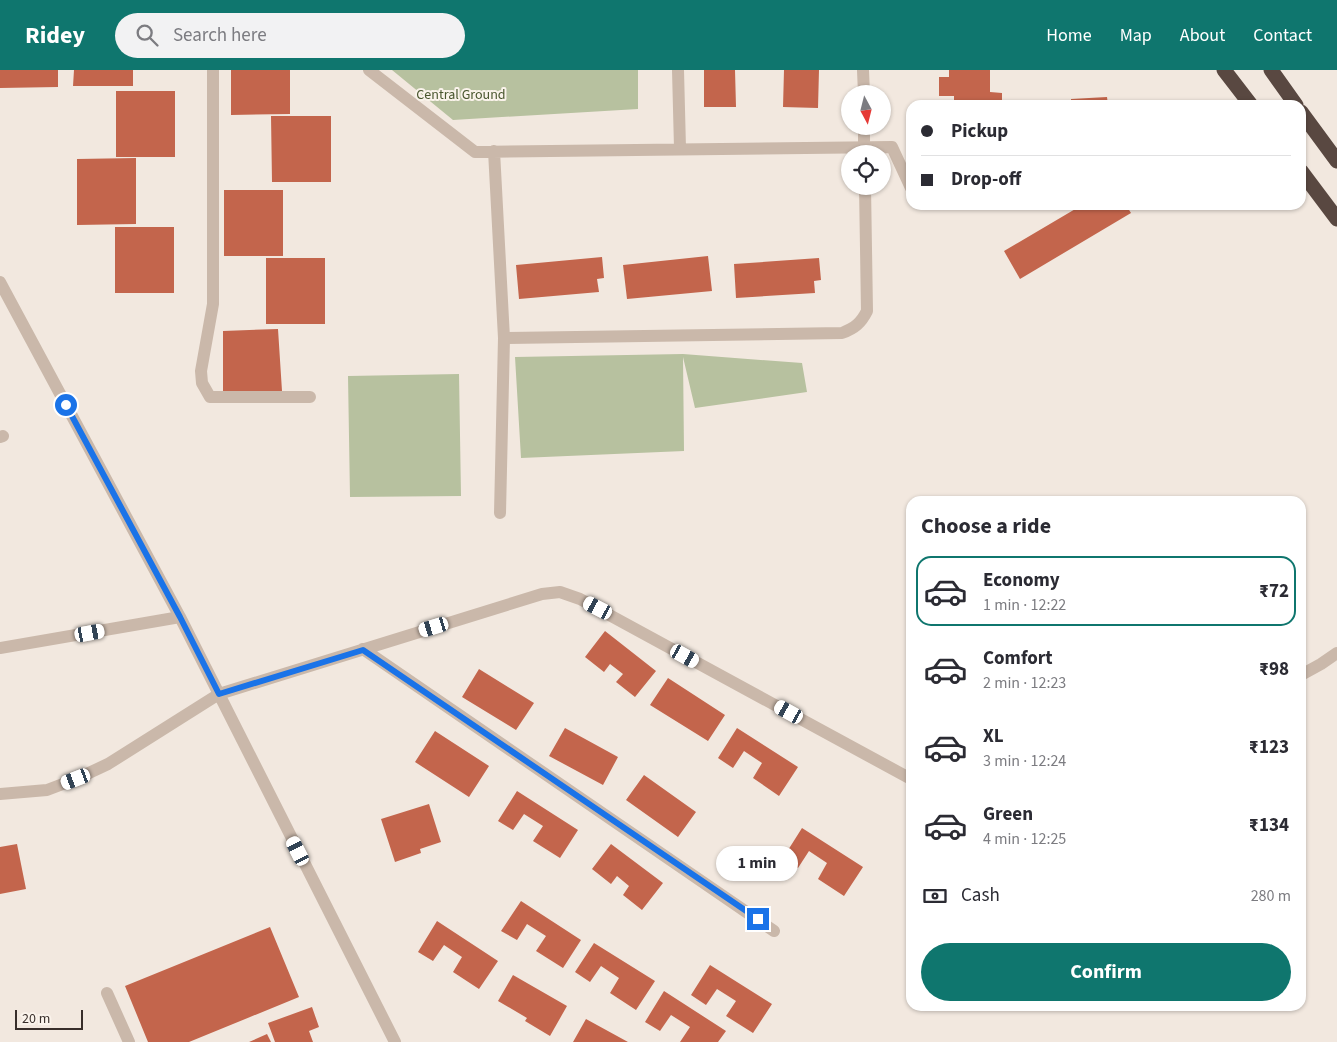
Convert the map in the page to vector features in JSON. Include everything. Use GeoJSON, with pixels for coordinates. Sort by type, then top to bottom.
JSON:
{"type":"FeatureCollection","features":[{"type":"Feature","properties":{"kind":"highway"},"geometry":{"type":"LineString","coordinates":[[1224,70],[1247,100]]}},
{"type":"Feature","properties":{"kind":"highway"},"geometry":{"type":"LineString","coordinates":[[1270,70],[1292,100]]}},
{"type":"Feature","properties":{"kind":"highway"},"geometry":{"type":"LineString","coordinates":[[1306,119],[1337,160]]}},
{"type":"Feature","properties":{"kind":"highway"},"geometry":{"type":"LineString","coordinates":[[1306,178],[1337,219]]}},
{"type":"Feature","properties":{"kind":"street"},"geometry":{"type":"LineString","coordinates":[[213,70],[213,304],[200,371],[202,383],[210,396],[310,397]]}},
{"type":"Feature","properties":{"kind":"street"},"geometry":{"type":"LineString","coordinates":[[369,70],[475,152],[680,148],[841,150]]}},
{"type":"Feature","properties":{"kind":"street"},"geometry":{"type":"LineString","coordinates":[[678,70],[680,148]]}},
{"type":"Feature","properties":{"kind":"street"},"geometry":{"type":"LineString","coordinates":[[863,70],[864,85]]}},
{"type":"Feature","properties":{"kind":"street"},"geometry":{"type":"LineString","coordinates":[[891,146],[906,177]]}},
{"type":"Feature","properties":{"kind":"street"},"geometry":{"type":"LineString","coordinates":[[494,151],[504,338],[500,512]]}},
{"type":"Feature","properties":{"kind":"street"},"geometry":{"type":"LineString","coordinates":[[504,338],[842,332],[852,329],[859,324],[867,311],[865,195]]}},
{"type":"Feature","properties":{"kind":"street"},"geometry":{"type":"LineString","coordinates":[[0,282],[180,617],[395,1042]]}},
{"type":"Feature","properties":{"kind":"street"},"geometry":{"type":"LineString","coordinates":[[0,794],[47,790],[76,779],[108,764],[219,694],[542,594],[560,592],[580,599],[906,776]]}},
{"type":"Feature","properties":{"kind":"street"},"geometry":{"type":"LineString","coordinates":[[0,648],[180,617]]}},
{"type":"Feature","properties":{"kind":"street"},"geometry":{"type":"LineString","coordinates":[[363,650],[774,930]]}},
{"type":"Feature","properties":{"kind":"street"},"geometry":{"type":"LineString","coordinates":[[1306,672],[1337,653]]}},
{"type":"Feature","properties":{"kind":"street"},"geometry":{"type":"LineString","coordinates":[[107,993],[129,1042]]}},
{"type":"Feature","properties":{"kind":"green space","name":"Central Ground"},"geometry":{"type":"Polygon","coordinates":[[[392,70],[638,70],[638,109],[453,120],[392,70]]]}},
{"type":"Feature","properties":{"kind":"green space"},"geometry":{"type":"Polygon","coordinates":[[[683,354],[802,363],[807,392],[695,408],[683,357],[684,451],[521,458],[515,357],[683,354]]]}},
{"type":"Feature","properties":{"kind":"green space"},"geometry":{"type":"Polygon","coordinates":[[[459,374],[461,496],[350,497],[348,376],[459,374]]]}},
{"type":"Feature","properties":{"kind":"building"},"geometry":{"type":"Polygon","coordinates":[[[0,70],[58,70],[58,87],[0,88],[0,70]]]}},
{"type":"Feature","properties":{"kind":"building"},"geometry":{"type":"Polygon","coordinates":[[[74,70],[133,70],[133,86],[73,86],[74,70]]]}},
{"type":"Feature","properties":{"kind":"building"},"geometry":{"type":"Polygon","coordinates":[[[231,70],[290,70],[290,114],[231,115],[231,70]]]}},
{"type":"Feature","properties":{"kind":"building"},"geometry":{"type":"Polygon","coordinates":[[[704,70],[735,70],[736,107],[704,107],[704,70]]]}},
{"type":"Feature","properties":{"kind":"building"},"geometry":{"type":"Polygon","coordinates":[[[784,70],[819,70],[818,108],[783,107],[784,70]]]}},
{"type":"Feature","properties":{"kind":"building"},"geometry":{"type":"Polygon","coordinates":[[[949,70],[990,70],[990,92],[1002,93],[1002,100],[954,100],[954,96],[939,96],[939,77],[949,77],[949,70]]]}},
{"type":"Feature","properties":{"kind":"building"},"geometry":{"type":"Polygon","coordinates":[[[116,91],[175,91],[175,157],[116,157],[116,91]]]}},
{"type":"Feature","properties":{"kind":"building"},"geometry":{"type":"Polygon","coordinates":[[[1107,97],[1107,100],[1071,100],[1107,97]]]}},
{"type":"Feature","properties":{"kind":"building"},"geometry":{"type":"Polygon","coordinates":[[[271,116],[331,116],[331,182],[272,182],[271,116]]]}},
{"type":"Feature","properties":{"kind":"building"},"geometry":{"type":"Polygon","coordinates":[[[136,158],[136,224],[77,225],[77,159],[136,158]]]}},
{"type":"Feature","properties":{"kind":"building"},"geometry":{"type":"Polygon","coordinates":[[[224,190],[283,190],[283,256],[224,256],[224,190]]]}},
{"type":"Feature","properties":{"kind":"building"},"geometry":{"type":"Polygon","coordinates":[[[1074,210],[1129,210],[1131,213],[1020,279],[1004,251],[1074,210]]]}},
{"type":"Feature","properties":{"kind":"building"},"geometry":{"type":"Polygon","coordinates":[[[115,227],[174,227],[174,293],[115,293],[115,227]]]}},
{"type":"Feature","properties":{"kind":"building"},"geometry":{"type":"Polygon","coordinates":[[[708,256],[712,291],[627,299],[623,265],[708,256]]]}},
{"type":"Feature","properties":{"kind":"building"},"geometry":{"type":"Polygon","coordinates":[[[602,257],[604,278],[597,279],[599,292],[519,299],[516,265],[602,257]]]}},
{"type":"Feature","properties":{"kind":"building"},"geometry":{"type":"Polygon","coordinates":[[[266,258],[325,258],[325,324],[266,324],[266,258]]]}},
{"type":"Feature","properties":{"kind":"building"},"geometry":{"type":"Polygon","coordinates":[[[819,258],[821,280],[814,281],[815,293],[736,298],[734,264],[819,258]]]}},
{"type":"Feature","properties":{"kind":"building"},"geometry":{"type":"Polygon","coordinates":[[[278,329],[282,391],[223,391],[223,331],[278,329]]]}},
{"type":"Feature","properties":{"kind":"building"},"geometry":{"type":"Polygon","coordinates":[[[605,631],[656,671],[635,697],[616,682],[623,674],[610,664],[604,672],[585,657],[605,631]]]}},
{"type":"Feature","properties":{"kind":"building"},"geometry":{"type":"Polygon","coordinates":[[[479,669],[534,703],[516,730],[462,697],[479,669]]]}},
{"type":"Feature","properties":{"kind":"building"},"geometry":{"type":"Polygon","coordinates":[[[668,678],[725,715],[708,741],[650,705],[668,678]]]}},
{"type":"Feature","properties":{"kind":"building"},"geometry":{"type":"Polygon","coordinates":[[[565,728],[618,757],[603,785],[549,756],[565,728]]]}},
{"type":"Feature","properties":{"kind":"building"},"geometry":{"type":"Polygon","coordinates":[[[737,728],[798,767],[779,796],[753,778],[762,763],[744,751],[733,768],[718,758],[737,728]]]}},
{"type":"Feature","properties":{"kind":"building"},"geometry":{"type":"Polygon","coordinates":[[[435,731],[489,766],[469,797],[415,762],[435,731]]]}},
{"type":"Feature","properties":{"kind":"building"},"geometry":{"type":"Polygon","coordinates":[[[644,775],[696,812],[678,837],[626,800],[644,775]]]}},
{"type":"Feature","properties":{"kind":"building"},"geometry":{"type":"Polygon","coordinates":[[[517,791],[578,830],[560,858],[533,841],[543,826],[524,814],[513,830],[498,821],[517,791]]]}},
{"type":"Feature","properties":{"kind":"building"},"geometry":{"type":"Polygon","coordinates":[[[429,804],[441,842],[420,849],[421,853],[395,862],[381,819],[429,804]]]}},
{"type":"Feature","properties":{"kind":"building"},"geometry":{"type":"Polygon","coordinates":[[[802,828],[863,867],[844,896],[818,879],[827,863],[809,851],[798,868],[783,858],[802,828]]]}},
{"type":"Feature","properties":{"kind":"building"},"geometry":{"type":"Polygon","coordinates":[[[17,844],[26,889],[0,894],[0,847],[17,844]]]}},
{"type":"Feature","properties":{"kind":"building"},"geometry":{"type":"Polygon","coordinates":[[[611,844],[663,883],[642,910],[623,895],[629,886],[617,876],[611,884],[592,869],[611,844]]]}},
{"type":"Feature","properties":{"kind":"building"},"geometry":{"type":"Polygon","coordinates":[[[521,901],[581,940],[563,968],[536,951],[546,936],[527,924],[517,940],[501,931],[521,901]]]}},
{"type":"Feature","properties":{"kind":"building"},"geometry":{"type":"Polygon","coordinates":[[[437,921],[498,961],[479,989],[453,972],[462,957],[444,945],[433,961],[418,952],[437,921]]]}},
{"type":"Feature","properties":{"kind":"building"},"geometry":{"type":"Polygon","coordinates":[[[270,927],[299,997],[189,1042],[148,1042],[125,986],[270,927]]]}},
{"type":"Feature","properties":{"kind":"building"},"geometry":{"type":"Polygon","coordinates":[[[594,943],[655,981],[636,1010],[610,993],[619,978],[601,966],[590,982],[575,972],[594,943]]]}},
{"type":"Feature","properties":{"kind":"building"},"geometry":{"type":"Polygon","coordinates":[[[710,965],[772,1004],[753,1033],[726,1016],[736,1001],[717,989],[706,1005],[691,995],[710,965]]]}},
{"type":"Feature","properties":{"kind":"building"},"geometry":{"type":"Polygon","coordinates":[[[513,975],[567,1006],[550,1036],[525,1021],[527,1018],[498,1001],[513,975]]]}},
{"type":"Feature","properties":{"kind":"building"},"geometry":{"type":"Polygon","coordinates":[[[664,991],[726,1031],[718,1042],[680,1042],[690,1027],[671,1015],[660,1031],[645,1022],[664,991]]]}},
{"type":"Feature","properties":{"kind":"building"},"geometry":{"type":"Polygon","coordinates":[[[312,1007],[319,1027],[309,1031],[313,1042],[275,1042],[268,1023],[312,1007]]]}},
{"type":"Feature","properties":{"kind":"building"},"geometry":{"type":"Polygon","coordinates":[[[586,1019],[628,1042],[573,1042],[586,1019]]]}},
{"type":"Feature","properties":{"kind":"building"},"geometry":{"type":"Polygon","coordinates":[[[267,1034],[271,1042],[249,1042],[267,1034]]]}},
{"type":"Feature","properties":{"kind":"route"},"geometry":{"type":"LineString","coordinates":[[66,405],[180,617],[219,694],[363,650],[758,919]]}}]}
